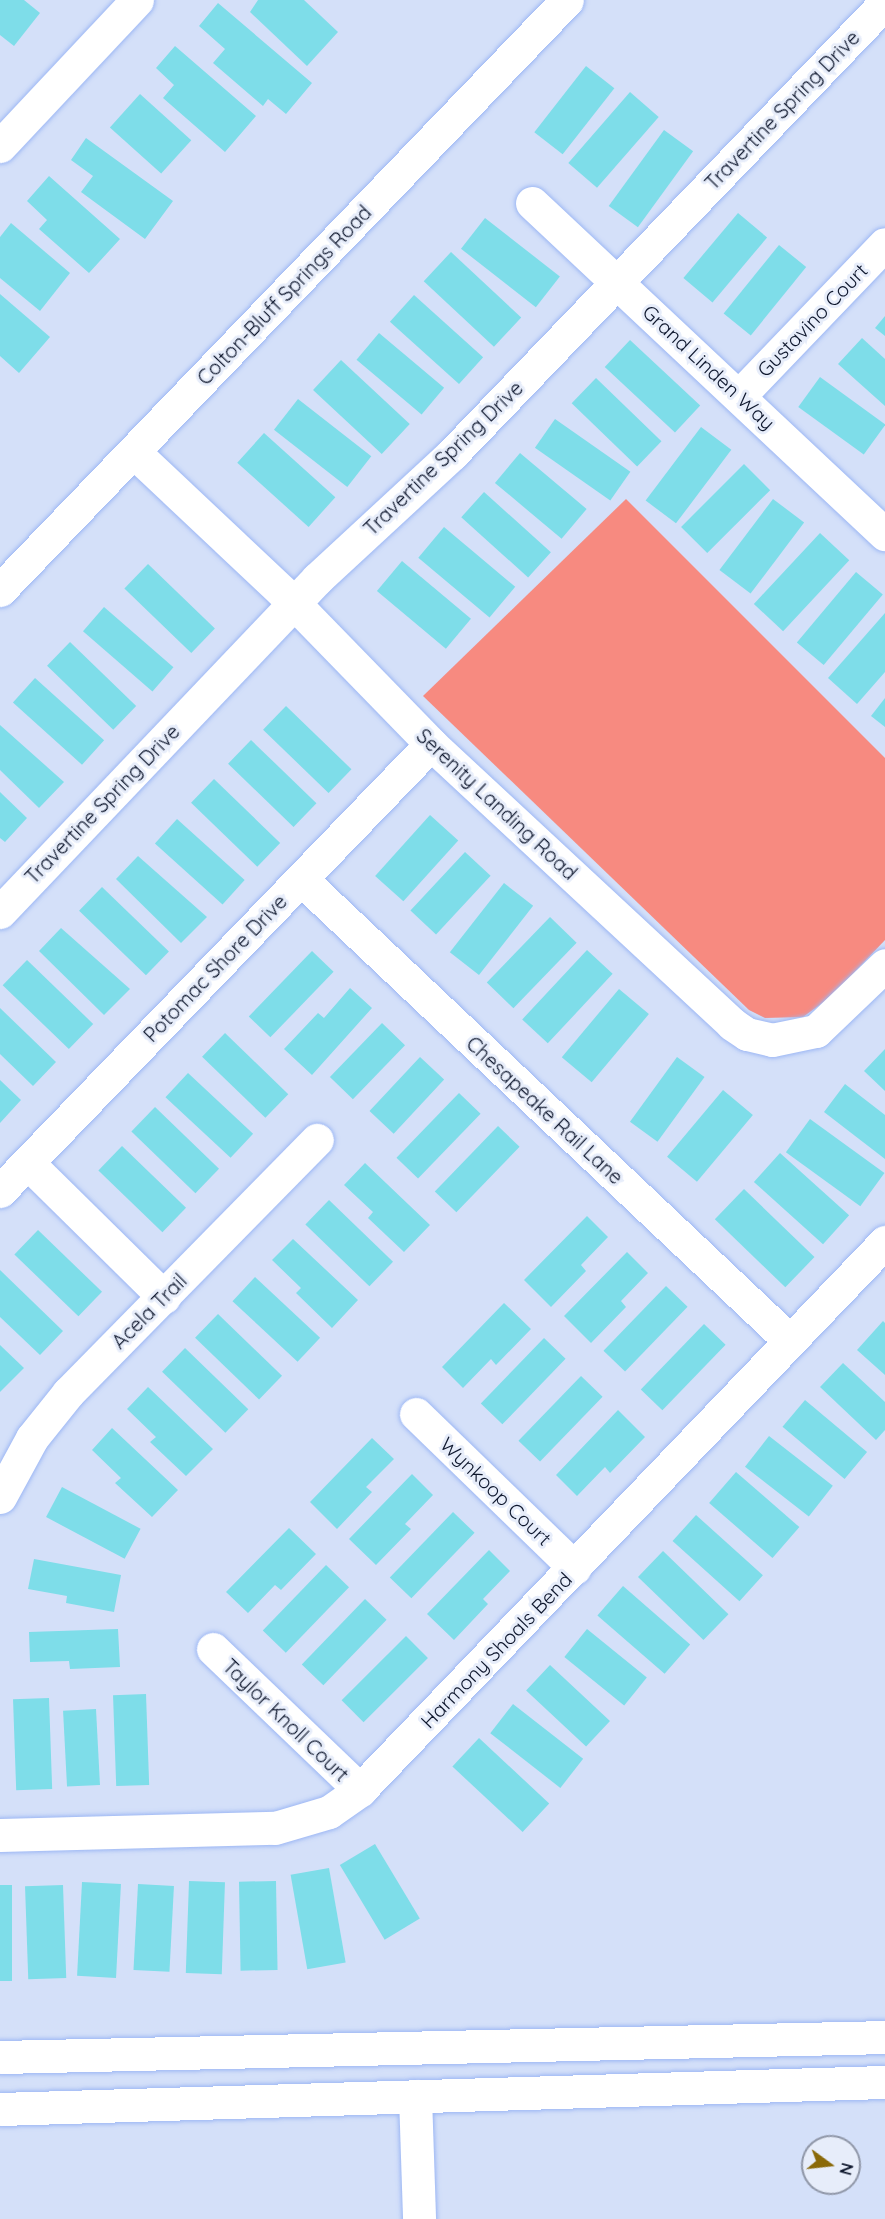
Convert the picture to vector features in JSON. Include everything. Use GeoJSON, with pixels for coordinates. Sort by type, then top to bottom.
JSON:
{"type":"FeatureCollection","features":[{"type":"Feature","properties":{"kind":"street"},"geometry":{"type":"LineString","coordinates":[[0,146],[137,0]]}},
{"type":"Feature","properties":{"kind":"street","name":"Colton-Bluff Springs Road"},"geometry":{"type":"LineString","coordinates":[[0,590],[567,0]]}},
{"type":"Feature","properties":{"kind":"street","name":"Travertine Spring Drive"},"geometry":{"type":"LineString","coordinates":[[0,912],[294,603],[452,454],[885,3]]}},
{"type":"Feature","properties":{"kind":"street","name":"Grand Linden Way"},"geometry":{"type":"LineString","coordinates":[[532,203],[740,395],[885,534]]}},
{"type":"Feature","properties":{"kind":"street","name":"Gustavino Court"},"geometry":{"type":"LineString","coordinates":[[740,395],[885,244]]}},
{"type":"Feature","properties":{"kind":"street","name":"Serenity Landing Road"},"geometry":{"type":"LineString","coordinates":[[134,452],[294,603],[430,744],[747,1034],[772,1040],[816,1031],[885,965]]}},
{"type":"Feature","properties":{"kind":"street","name":"Potomac Shore Drive"},"geometry":{"type":"LineString","coordinates":[[0,1191],[430,744]]}},
{"type":"Feature","properties":{"kind":"street","name":"Chesapeake Rail Lane"},"geometry":{"type":"LineString","coordinates":[[300,879],[790,1341]]}},
{"type":"Feature","properties":{"kind":"street","name":"Acela Trail"},"geometry":{"type":"LineString","coordinates":[[0,1497],[32,1438],[68,1393],[317,1140]]}},
{"type":"Feature","properties":{"kind":"street"},"geometry":{"type":"LineString","coordinates":[[28,1163],[164,1297]]}},
{"type":"Feature","properties":{"kind":"street","name":"Harmony Shoals Bend"},"geometry":{"type":"LineString","coordinates":[[0,1834],[275,1828],[329,1812],[360,1790],[885,1242]]}},
{"type":"Feature","properties":{"kind":"street","name":"Wynkoop Court"},"geometry":{"type":"LineString","coordinates":[[416,1414],[575,1568]]}},
{"type":"Feature","properties":{"kind":"street","name":"Taylor Knoll Court"},"geometry":{"type":"LineString","coordinates":[[213,1650],[360,1790]]}},
{"type":"Feature","properties":{"kind":"street"},"geometry":{"type":"LineString","coordinates":[[0,2057],[885,2037]]}},
{"type":"Feature","properties":{"kind":"street"},"geometry":{"type":"LineString","coordinates":[[0,2109],[885,2082]]}},
{"type":"Feature","properties":{"kind":"street"},"geometry":{"type":"LineString","coordinates":[[415,2096],[419,2219]]}},
{"type":"Feature","properties":{"kind":"shaded area"},"geometry":{"type":"Polygon","coordinates":[[[626,499],[885,758],[885,940],[832,996],[803,1017],[765,1018],[749,1010],[423,696],[626,499]]]}},
{"type":"Feature","properties":{"kind":"building"},"geometry":{"type":"Polygon","coordinates":[[[0,0],[24,0],[40,13],[14,46],[0,35],[0,0]]]}},
{"type":"Feature","properties":{"kind":"building"},"geometry":{"type":"Polygon","coordinates":[[[258,0],[304,0],[338,32],[307,66],[250,12],[258,0]]]}},
{"type":"Feature","properties":{"kind":"building"},"geometry":{"type":"Polygon","coordinates":[[[218,3],[312,83],[286,114],[268,99],[263,106],[213,63],[225,49],[199,26],[218,3]]]}},
{"type":"Feature","properties":{"kind":"building"},"geometry":{"type":"Polygon","coordinates":[[[175,46],[256,116],[225,152],[163,98],[174,85],[156,68],[175,46]]]}},
{"type":"Feature","properties":{"kind":"building"},"geometry":{"type":"Polygon","coordinates":[[[586,66],[614,88],[563,154],[534,132],[586,66]]]}},
{"type":"Feature","properties":{"kind":"building"},"geometry":{"type":"Polygon","coordinates":[[[630,92],[659,117],[597,188],[568,163],[630,92]]]}},
{"type":"Feature","properties":{"kind":"building"},"geometry":{"type":"Polygon","coordinates":[[[140,94],[191,140],[161,174],[110,127],[140,94]]]}},
{"type":"Feature","properties":{"kind":"building"},"geometry":{"type":"Polygon","coordinates":[[[664,130],[693,151],[638,227],[609,206],[664,130]]]}},
{"type":"Feature","properties":{"kind":"building"},"geometry":{"type":"Polygon","coordinates":[[[86,138],[173,201],[145,239],[81,192],[93,176],[71,160],[86,138]]]}},
{"type":"Feature","properties":{"kind":"building"},"geometry":{"type":"Polygon","coordinates":[[[49,176],[120,239],[89,273],[39,229],[47,220],[27,201],[49,176]]]}},
{"type":"Feature","properties":{"kind":"building"},"geometry":{"type":"Polygon","coordinates":[[[738,213],[767,237],[712,303],[683,278],[738,213]]]}},
{"type":"Feature","properties":{"kind":"building"},"geometry":{"type":"Polygon","coordinates":[[[485,218],[560,276],[536,307],[461,249],[485,218]]]}},
{"type":"Feature","properties":{"kind":"building"},"geometry":{"type":"Polygon","coordinates":[[[11,223],[70,273],[40,311],[0,278],[0,237],[11,223]]]}},
{"type":"Feature","properties":{"kind":"building"},"geometry":{"type":"Polygon","coordinates":[[[779,245],[806,267],[751,335],[724,313],[779,245]]]}},
{"type":"Feature","properties":{"kind":"building"},"geometry":{"type":"Polygon","coordinates":[[[451,252],[521,317],[494,347],[424,281],[451,252]]]}},
{"type":"Feature","properties":{"kind":"building"},"geometry":{"type":"Polygon","coordinates":[[[0,294],[50,337],[19,373],[0,356],[0,294]]]}},
{"type":"Feature","properties":{"kind":"building"},"geometry":{"type":"Polygon","coordinates":[[[414,295],[483,357],[459,384],[390,322],[414,295]]]}},
{"type":"Feature","properties":{"kind":"building"},"geometry":{"type":"Polygon","coordinates":[[[885,316],[885,336],[875,328],[885,316]]]}},
{"type":"Feature","properties":{"kind":"building"},"geometry":{"type":"Polygon","coordinates":[[[379,333],[444,388],[422,414],[357,360],[379,333]]]}},
{"type":"Feature","properties":{"kind":"building"},"geometry":{"type":"Polygon","coordinates":[[[862,338],[885,359],[885,406],[838,364],[862,338]]]}},
{"type":"Feature","properties":{"kind":"building"},"geometry":{"type":"Polygon","coordinates":[[[630,340],[700,405],[675,433],[605,367],[630,340]]]}},
{"type":"Feature","properties":{"kind":"building"},"geometry":{"type":"Polygon","coordinates":[[[341,360],[410,424],[382,454],[313,390],[341,360]]]}},
{"type":"Feature","properties":{"kind":"building"},"geometry":{"type":"Polygon","coordinates":[[[820,377],[885,424],[864,455],[798,407],[820,377]]]}},
{"type":"Feature","properties":{"kind":"building"},"geometry":{"type":"Polygon","coordinates":[[[596,378],[661,441],[637,466],[572,403],[596,378]]]}},
{"type":"Feature","properties":{"kind":"building"},"geometry":{"type":"Polygon","coordinates":[[[298,399],[371,456],[347,487],[274,430],[298,399]]]}},
{"type":"Feature","properties":{"kind":"building"},"geometry":{"type":"Polygon","coordinates":[[[555,419],[630,472],[610,500],[535,448],[555,419]]]}},
{"type":"Feature","properties":{"kind":"building"},"geometry":{"type":"Polygon","coordinates":[[[701,427],[731,450],[676,523],[646,500],[701,427]]]}},
{"type":"Feature","properties":{"kind":"building"},"geometry":{"type":"Polygon","coordinates":[[[264,433],[335,497],[309,527],[237,463],[264,433]]]}},
{"type":"Feature","properties":{"kind":"building"},"geometry":{"type":"Polygon","coordinates":[[[520,453],[587,509],[562,539],[495,483],[520,453]]]}},
{"type":"Feature","properties":{"kind":"building"},"geometry":{"type":"Polygon","coordinates":[[[744,464],[770,490],[707,553],[681,527],[744,464]]]}},
{"type":"Feature","properties":{"kind":"building"},"geometry":{"type":"Polygon","coordinates":[[[484,492],[551,552],[528,577],[461,517],[484,492]]]}},
{"type":"Feature","properties":{"kind":"building"},"geometry":{"type":"Polygon","coordinates":[[[773,499],[804,522],[751,594],[719,570],[773,499]]]}},
{"type":"Feature","properties":{"kind":"building"},"geometry":{"type":"Polygon","coordinates":[[[444,527],[515,587],[490,617],[418,558],[444,527]]]}},
{"type":"Feature","properties":{"kind":"building"},"geometry":{"type":"Polygon","coordinates":[[[820,533],[849,560],[783,631],[754,604],[820,533]]]}},
{"type":"Feature","properties":{"kind":"building"},"geometry":{"type":"Polygon","coordinates":[[[402,561],[471,619],[446,649],[377,591],[402,561]]]}},
{"type":"Feature","properties":{"kind":"building"},"geometry":{"type":"Polygon","coordinates":[[[148,564],[215,629],[191,653],[124,588],[148,564]]]}},
{"type":"Feature","properties":{"kind":"building"},"geometry":{"type":"Polygon","coordinates":[[[856,572],[883,594],[824,665],[797,642],[856,572]]]}},
{"type":"Feature","properties":{"kind":"building"},"geometry":{"type":"Polygon","coordinates":[[[104,607],[173,667],[152,692],[83,631],[104,607]]]}},
{"type":"Feature","properties":{"kind":"building"},"geometry":{"type":"Polygon","coordinates":[[[885,613],[885,672],[857,704],[828,678],[885,613]]]}},
{"type":"Feature","properties":{"kind":"building"},"geometry":{"type":"Polygon","coordinates":[[[70,642],[136,706],[113,730],[47,666],[70,642]]]}},
{"type":"Feature","properties":{"kind":"building"},"geometry":{"type":"Polygon","coordinates":[[[35,678],[104,740],[82,765],[13,703],[35,678]]]}},
{"type":"Feature","properties":{"kind":"building"},"geometry":{"type":"Polygon","coordinates":[[[885,698],[885,727],[871,716],[885,698]]]}},
{"type":"Feature","properties":{"kind":"building"},"geometry":{"type":"Polygon","coordinates":[[[286,706],[351,769],[329,793],[263,730],[286,706]]]}},
{"type":"Feature","properties":{"kind":"building"},"geometry":{"type":"Polygon","coordinates":[[[0,725],[64,782],[39,808],[0,770],[0,725]]]}},
{"type":"Feature","properties":{"kind":"building"},"geometry":{"type":"Polygon","coordinates":[[[251,740],[316,803],[294,827],[228,764],[251,740]]]}},
{"type":"Feature","properties":{"kind":"building"},"geometry":{"type":"Polygon","coordinates":[[[214,779],[280,843],[257,867],[191,803],[214,779]]]}},
{"type":"Feature","properties":{"kind":"building"},"geometry":{"type":"Polygon","coordinates":[[[0,792],[27,818],[5,842],[0,838],[0,792]]]}},
{"type":"Feature","properties":{"kind":"building"},"geometry":{"type":"Polygon","coordinates":[[[430,815],[458,840],[403,901],[375,876],[430,815]]]}},
{"type":"Feature","properties":{"kind":"building"},"geometry":{"type":"Polygon","coordinates":[[[177,819],[245,880],[223,904],[155,844],[177,819]]]}},
{"type":"Feature","properties":{"kind":"building"},"geometry":{"type":"Polygon","coordinates":[[[465,852],[491,876],[436,934],[410,911],[465,852]]]}},
{"type":"Feature","properties":{"kind":"building"},"geometry":{"type":"Polygon","coordinates":[[[138,856],[207,917],[181,943],[116,879],[138,856]]]}},
{"type":"Feature","properties":{"kind":"building"},"geometry":{"type":"Polygon","coordinates":[[[504,883],[533,906],[479,975],[450,952],[504,883]]]}},
{"type":"Feature","properties":{"kind":"building"},"geometry":{"type":"Polygon","coordinates":[[[102,887],[169,952],[146,975],[79,911],[102,887]]]}},
{"type":"Feature","properties":{"kind":"building"},"geometry":{"type":"Polygon","coordinates":[[[550,917],[577,943],[513,1008],[487,982],[550,917]]]}},
{"type":"Feature","properties":{"kind":"building"},"geometry":{"type":"Polygon","coordinates":[[[61,928],[130,989],[104,1015],[39,951],[61,928]]]}},
{"type":"Feature","properties":{"kind":"building"},"geometry":{"type":"Polygon","coordinates":[[[587,950],[613,974],[548,1043],[522,1019],[587,950]]]}},
{"type":"Feature","properties":{"kind":"building"},"geometry":{"type":"Polygon","coordinates":[[[312,951],[334,972],[270,1037],[249,1016],[312,951]]]}},
{"type":"Feature","properties":{"kind":"building"},"geometry":{"type":"Polygon","coordinates":[[[27,960],[93,1024],[69,1049],[3,985],[27,960]]]}},
{"type":"Feature","properties":{"kind":"building"},"geometry":{"type":"Polygon","coordinates":[[[350,988],[372,1008],[312,1075],[284,1049],[318,1013],[324,1018],[350,988]]]}},
{"type":"Feature","properties":{"kind":"building"},"geometry":{"type":"Polygon","coordinates":[[[619,989],[649,1014],[592,1082],[562,1057],[619,989]]]}},
{"type":"Feature","properties":{"kind":"building"},"geometry":{"type":"Polygon","coordinates":[[[0,1008],[56,1062],[33,1086],[0,1054],[0,1008]]]}},
{"type":"Feature","properties":{"kind":"building"},"geometry":{"type":"Polygon","coordinates":[[[382,1023],[405,1045],[353,1099],[330,1077],[382,1023]]]}},
{"type":"Feature","properties":{"kind":"building"},"geometry":{"type":"Polygon","coordinates":[[[225,1033],[288,1094],[265,1118],[202,1057],[225,1033]]]}},
{"type":"Feature","properties":{"kind":"building"},"geometry":{"type":"Polygon","coordinates":[[[885,1049],[885,1091],[864,1071],[885,1049]]]}},
{"type":"Feature","properties":{"kind":"building"},"geometry":{"type":"Polygon","coordinates":[[[420,1057],[444,1080],[394,1134],[370,1111],[420,1057]]]}},
{"type":"Feature","properties":{"kind":"building"},"geometry":{"type":"Polygon","coordinates":[[[677,1057],[705,1077],[657,1142],[630,1122],[677,1057]]]}},
{"type":"Feature","properties":{"kind":"building"},"geometry":{"type":"Polygon","coordinates":[[[188,1073],[253,1134],[231,1158],[165,1097],[188,1073]]]}},
{"type":"Feature","properties":{"kind":"building"},"geometry":{"type":"Polygon","coordinates":[[[0,1080],[21,1100],[0,1123],[0,1080]]]}},
{"type":"Feature","properties":{"kind":"building"},"geometry":{"type":"Polygon","coordinates":[[[845,1084],[885,1115],[885,1159],[824,1112],[845,1084]]]}},
{"type":"Feature","properties":{"kind":"building"},"geometry":{"type":"Polygon","coordinates":[[[723,1090],[753,1115],[697,1182],[667,1157],[723,1090]]]}},
{"type":"Feature","properties":{"kind":"building"},"geometry":{"type":"Polygon","coordinates":[[[459,1093],[481,1114],[418,1179],[396,1158],[459,1093]]]}},
{"type":"Feature","properties":{"kind":"building"},"geometry":{"type":"Polygon","coordinates":[[[155,1107],[219,1169],[195,1193],[131,1131],[155,1107]]]}},
{"type":"Feature","properties":{"kind":"building"},"geometry":{"type":"Polygon","coordinates":[[[810,1119],[884,1173],[860,1206],[786,1152],[810,1119]]]}},
{"type":"Feature","properties":{"kind":"building"},"geometry":{"type":"Polygon","coordinates":[[[498,1126],[520,1147],[456,1212],[435,1191],[498,1126]]]}},
{"type":"Feature","properties":{"kind":"building"},"geometry":{"type":"Polygon","coordinates":[[[122,1146],[186,1208],[162,1232],[98,1170],[122,1146]]]}},
{"type":"Feature","properties":{"kind":"building"},"geometry":{"type":"Polygon","coordinates":[[[780,1153],[849,1215],[823,1244],[754,1182],[780,1153]]]}},
{"type":"Feature","properties":{"kind":"building"},"geometry":{"type":"Polygon","coordinates":[[[365,1163],[430,1225],[404,1252],[368,1218],[373,1212],[344,1185],[365,1163]]]}},
{"type":"Feature","properties":{"kind":"building"},"geometry":{"type":"Polygon","coordinates":[[[744,1189],[814,1257],[785,1287],[715,1219],[744,1189]]]}},
{"type":"Feature","properties":{"kind":"building"},"geometry":{"type":"Polygon","coordinates":[[[329,1200],[393,1262],[369,1286],[305,1224],[329,1200]]]}},
{"type":"Feature","properties":{"kind":"building"},"geometry":{"type":"Polygon","coordinates":[[[587,1216],[608,1237],[581,1265],[586,1271],[551,1307],[524,1280],[587,1216]]]}},
{"type":"Feature","properties":{"kind":"building"},"geometry":{"type":"Polygon","coordinates":[[[38,1230],[102,1292],[78,1316],[14,1254],[38,1230]]]}},
{"type":"Feature","properties":{"kind":"building"},"geometry":{"type":"Polygon","coordinates":[[[293,1239],[358,1300],[332,1328],[296,1293],[301,1288],[272,1260],[293,1239]]]}},
{"type":"Feature","properties":{"kind":"building"},"geometry":{"type":"Polygon","coordinates":[[[627,1252],[648,1273],[621,1301],[626,1307],[591,1343],[564,1316],[627,1252]]]}},
{"type":"Feature","properties":{"kind":"building"},"geometry":{"type":"Polygon","coordinates":[[[0,1270],[63,1331],[40,1355],[0,1317],[0,1270]]]}},
{"type":"Feature","properties":{"kind":"building"},"geometry":{"type":"Polygon","coordinates":[[[255,1277],[320,1338],[298,1362],[232,1301],[255,1277]]]}},
{"type":"Feature","properties":{"kind":"building"},"geometry":{"type":"Polygon","coordinates":[[[666,1286],[688,1307],[625,1372],[603,1351],[666,1286]]]}},
{"type":"Feature","properties":{"kind":"building"},"geometry":{"type":"Polygon","coordinates":[[[504,1303],[531,1329],[496,1365],[491,1359],[463,1388],[442,1367],[504,1303]]]}},
{"type":"Feature","properties":{"kind":"building"},"geometry":{"type":"Polygon","coordinates":[[[218,1314],[282,1376],[259,1400],[195,1338],[218,1314]]]}},
{"type":"Feature","properties":{"kind":"building"},"geometry":{"type":"Polygon","coordinates":[[[883,1321],[885,1323],[885,1375],[857,1350],[883,1321]]]}},
{"type":"Feature","properties":{"kind":"building"},"geometry":{"type":"Polygon","coordinates":[[[704,1324],[726,1345],[662,1410],[641,1389],[704,1324]]]}},
{"type":"Feature","properties":{"kind":"building"},"geometry":{"type":"Polygon","coordinates":[[[544,1338],[566,1359],[502,1424],[481,1403],[544,1338]]]}},
{"type":"Feature","properties":{"kind":"building"},"geometry":{"type":"Polygon","coordinates":[[[0,1345],[24,1368],[0,1392],[0,1345]]]}},
{"type":"Feature","properties":{"kind":"building"},"geometry":{"type":"Polygon","coordinates":[[[185,1348],[248,1409],[225,1433],[162,1372],[185,1348]]]}},
{"type":"Feature","properties":{"kind":"building"},"geometry":{"type":"Polygon","coordinates":[[[843,1363],[885,1402],[885,1430],[876,1440],[820,1387],[843,1363]]]}},
{"type":"Feature","properties":{"kind":"building"},"geometry":{"type":"Polygon","coordinates":[[[581,1376],[603,1397],[540,1462],[518,1441],[581,1376]]]}},
{"type":"Feature","properties":{"kind":"building"},"geometry":{"type":"Polygon","coordinates":[[[148,1387],[213,1449],[186,1476],[150,1442],[156,1437],[127,1409],[148,1387]]]}},
{"type":"Feature","properties":{"kind":"building"},"geometry":{"type":"Polygon","coordinates":[[[805,1400],[867,1452],[845,1479],[783,1427],[805,1400]]]}},
{"type":"Feature","properties":{"kind":"building"},"geometry":{"type":"Polygon","coordinates":[[[618,1410],[645,1437],[610,1473],[605,1467],[577,1496],[556,1475],[618,1410]]]}},
{"type":"Feature","properties":{"kind":"building"},"geometry":{"type":"Polygon","coordinates":[[[112,1428],[178,1490],[152,1517],[115,1483],[121,1478],[92,1450],[112,1428]]]}},
{"type":"Feature","properties":{"kind":"building"},"geometry":{"type":"Polygon","coordinates":[[[769,1436],[833,1486],[809,1517],[745,1467],[769,1436]]]}},
{"type":"Feature","properties":{"kind":"building"},"geometry":{"type":"Polygon","coordinates":[[[372,1438],[394,1459],[366,1487],[372,1492],[337,1529],[310,1502],[372,1438]]]}},
{"type":"Feature","properties":{"kind":"building"},"geometry":{"type":"Polygon","coordinates":[[[736,1472],[799,1527],[772,1558],[709,1503],[736,1472]]]}},
{"type":"Feature","properties":{"kind":"building"},"geometry":{"type":"Polygon","coordinates":[[[412,1474],[433,1495],[405,1524],[411,1529],[376,1565],[349,1539],[412,1474]]]}},
{"type":"Feature","properties":{"kind":"building"},"geometry":{"type":"Polygon","coordinates":[[[62,1487],[141,1529],[125,1559],[46,1517],[62,1487]]]}},
{"type":"Feature","properties":{"kind":"building"},"geometry":{"type":"Polygon","coordinates":[[[453,1512],[475,1533],[411,1598],[390,1577],[453,1512]]]}},
{"type":"Feature","properties":{"kind":"building"},"geometry":{"type":"Polygon","coordinates":[[[696,1515],[763,1575],[739,1601],[673,1541],[696,1515]]]}},
{"type":"Feature","properties":{"kind":"building"},"geometry":{"type":"Polygon","coordinates":[[[289,1528],[316,1554],[281,1590],[275,1585],[248,1613],[226,1592],[289,1528]]]}},
{"type":"Feature","properties":{"kind":"building"},"geometry":{"type":"Polygon","coordinates":[[[489,1550],[510,1571],[483,1599],[488,1604],[454,1640],[427,1614],[489,1550]]]}},
{"type":"Feature","properties":{"kind":"building"},"geometry":{"type":"Polygon","coordinates":[[[663,1551],[728,1614],[703,1640],[638,1577],[663,1551]]]}},
{"type":"Feature","properties":{"kind":"building"},"geometry":{"type":"Polygon","coordinates":[[[34,1559],[121,1575],[114,1612],[66,1603],[67,1596],[28,1589],[34,1559]]]}},
{"type":"Feature","properties":{"kind":"building"},"geometry":{"type":"Polygon","coordinates":[[[326,1565],[349,1587],[286,1653],[263,1630],[326,1565]]]}},
{"type":"Feature","properties":{"kind":"building"},"geometry":{"type":"Polygon","coordinates":[[[623,1586],[690,1644],[665,1674],[597,1615],[623,1586]]]}},
{"type":"Feature","properties":{"kind":"building"},"geometry":{"type":"Polygon","coordinates":[[[365,1599],[387,1620],[323,1685],[302,1664],[365,1599]]]}},
{"type":"Feature","properties":{"kind":"building"},"geometry":{"type":"Polygon","coordinates":[[[118,1629],[120,1667],[70,1669],[69,1661],[30,1662],[29,1632],[118,1629]]]}},
{"type":"Feature","properties":{"kind":"building"},"geometry":{"type":"Polygon","coordinates":[[[587,1629],[647,1677],[624,1705],[564,1657],[587,1629]]]}},
{"type":"Feature","properties":{"kind":"building"},"geometry":{"type":"Polygon","coordinates":[[[406,1636],[428,1658],[364,1722],[342,1700],[406,1636]]]}},
{"type":"Feature","properties":{"kind":"building"},"geometry":{"type":"Polygon","coordinates":[[[550,1665],[610,1721],[586,1747],[526,1691],[550,1665]]]}},
{"type":"Feature","properties":{"kind":"building"},"geometry":{"type":"Polygon","coordinates":[[[146,1694],[149,1785],[116,1786],[113,1695],[146,1694]]]}},
{"type":"Feature","properties":{"kind":"building"},"geometry":{"type":"Polygon","coordinates":[[[49,1698],[52,1789],[16,1790],[13,1699],[49,1698]]]}},
{"type":"Feature","properties":{"kind":"building"},"geometry":{"type":"Polygon","coordinates":[[[513,1704],[583,1759],[560,1788],[490,1733],[513,1704]]]}},
{"type":"Feature","properties":{"kind":"building"},"geometry":{"type":"Polygon","coordinates":[[[96,1709],[100,1785],[67,1787],[63,1711],[96,1709]]]}},
{"type":"Feature","properties":{"kind":"building"},"geometry":{"type":"Polygon","coordinates":[[[479,1738],[549,1803],[523,1832],[452,1767],[479,1738]]]}},
{"type":"Feature","properties":{"kind":"building"},"geometry":{"type":"Polygon","coordinates":[[[375,1844],[420,1919],[385,1940],[340,1865],[375,1844]]]}},
{"type":"Feature","properties":{"kind":"building"},"geometry":{"type":"Polygon","coordinates":[[[329,1868],[346,1963],[307,1969],[291,1875],[329,1868]]]}},
{"type":"Feature","properties":{"kind":"building"},"geometry":{"type":"Polygon","coordinates":[[[189,1881],[225,1882],[222,1974],[186,1973],[189,1881]]]}},
{"type":"Feature","properties":{"kind":"building"},"geometry":{"type":"Polygon","coordinates":[[[276,1881],[278,1970],[241,1971],[239,1882],[276,1881]]]}},
{"type":"Feature","properties":{"kind":"building"},"geometry":{"type":"Polygon","coordinates":[[[82,1882],[121,1884],[116,1978],[77,1976],[82,1882]]]}},
{"type":"Feature","properties":{"kind":"building"},"geometry":{"type":"Polygon","coordinates":[[[138,1884],[174,1886],[169,1972],[133,1970],[138,1884]]]}},
{"type":"Feature","properties":{"kind":"building"},"geometry":{"type":"Polygon","coordinates":[[[0,1885],[12,1885],[12,1981],[0,1981],[0,1885]]]}},
{"type":"Feature","properties":{"kind":"building"},"geometry":{"type":"Polygon","coordinates":[[[63,1885],[66,1978],[28,1979],[25,1886],[63,1885]]]}}]}
